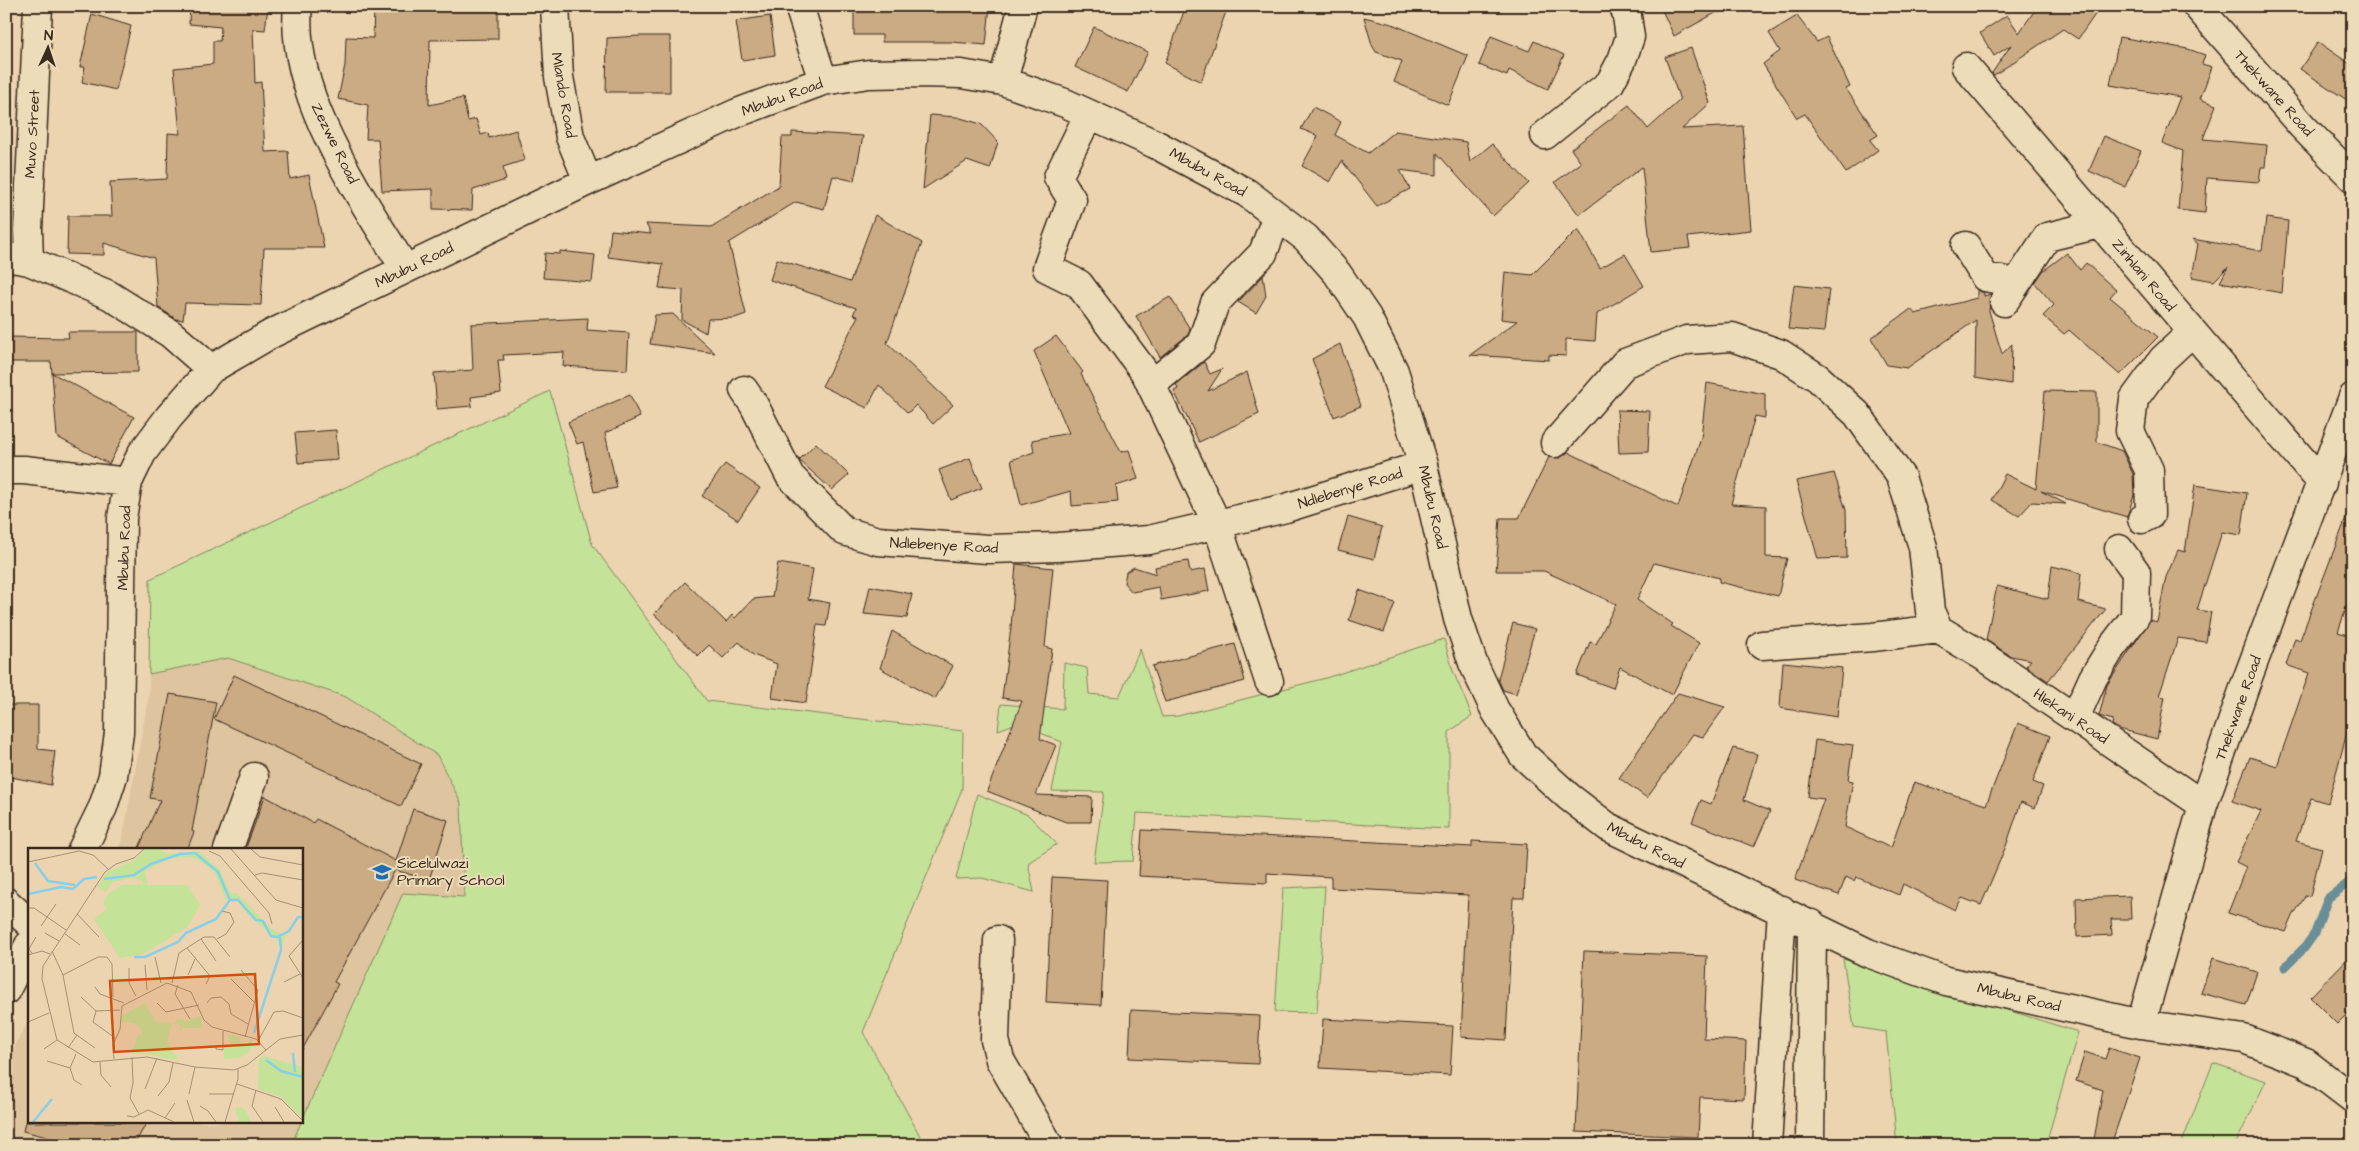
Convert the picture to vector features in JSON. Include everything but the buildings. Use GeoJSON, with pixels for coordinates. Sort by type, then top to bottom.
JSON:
{"type":"FeatureCollection","features":[{"type":"Feature","properties":{"kind":"street","name":"Muvo Street"},"geometry":{"type":"LineString","coordinates":[[38,6],[28,230],[18,259],[109,295],[171,334],[211,369]]}},
{"type":"Feature","properties":{"kind":"street","name":"Zezwe Road"},"geometry":{"type":"LineString","coordinates":[[298,6],[297,39],[316,109],[343,167],[405,269]]}},
{"type":"Feature","properties":{"kind":"street","name":"Mlando Road"},"geometry":{"type":"LineString","coordinates":[[555,6],[558,77],[568,128],[588,181]]}},
{"type":"Feature","properties":{"kind":"street"},"geometry":{"type":"LineString","coordinates":[[799,6],[823,81]]}},
{"type":"Feature","properties":{"kind":"street"},"geometry":{"type":"LineString","coordinates":[[1003,81],[1023,6]]}},
{"type":"Feature","properties":{"kind":"street"},"geometry":{"type":"LineString","coordinates":[[1545,134],[1610,83],[1622,60],[1630,38],[1628,16],[1624,6]]}},
{"type":"Feature","properties":{"kind":"street","name":"Thekwane Road"},"geometry":{"type":"LineString","coordinates":[[2197,6],[2303,127],[2353,178]]}},
{"type":"Feature","properties":{"kind":"street","name":"Zinhlani Road"},"geometry":{"type":"LineString","coordinates":[[1966,68],[2322,483]]}},
{"type":"Feature","properties":{"kind":"street","name":"Mbubu Road"},"geometry":{"type":"LineString","coordinates":[[83,848],[103,807],[113,776],[119,733],[122,518],[128,482],[142,453],[169,417],[211,369],[271,334],[588,181],[737,112],[823,81],[869,74],[961,74],[1021,86],[1155,144],[1246,193],[1306,238],[1337,273],[1367,317],[1394,371],[1423,465],[1458,619],[1473,663],[1495,710],[1523,755],[1569,797],[1608,827],[1812,924],[1868,953],[1946,981],[2141,1024],[2244,1039],[2306,1063],[2350,1089]]}},
{"type":"Feature","properties":{"kind":"street"},"geometry":{"type":"LineString","coordinates":[[1089,114],[1058,177],[1072,200],[1047,268],[1079,284],[1112,326],[1151,385],[1218,524],[1269,681]]}},
{"type":"Feature","properties":{"kind":"street"},"geometry":{"type":"LineString","coordinates":[[1966,246],[1986,277],[2010,292],[2047,237],[2071,190]]}},
{"type":"Feature","properties":{"kind":"street"},"geometry":{"type":"LineString","coordinates":[[1151,385],[1201,344],[1215,303],[1263,254],[1277,216]]}},
{"type":"Feature","properties":{"kind":"street"},"geometry":{"type":"LineString","coordinates":[[2047,237],[2100,224]]}},
{"type":"Feature","properties":{"kind":"street"},"geometry":{"type":"LineString","coordinates":[[2142,519],[2150,515],[2149,470],[2130,431],[2134,399],[2163,359],[2192,332]]}},
{"type":"Feature","properties":{"kind":"street"},"geometry":{"type":"LineString","coordinates":[[1555,443],[1625,363],[1687,340],[1732,337],[1781,354],[1818,378],[1857,414],[1901,477],[1923,547],[1930,611],[1938,629],[1873,637],[1762,645]]}},
{"type":"Feature","properties":{"kind":"street","name":"Ndlebenye Road"},"geometry":{"type":"LineString","coordinates":[[744,390],[790,476],[844,531],[878,541],[988,549],[1058,547],[1149,540],[1286,508],[1423,465]]}},
{"type":"Feature","properties":{"kind":"street","name":"Thekwane Road"},"geometry":{"type":"LineString","coordinates":[[2141,1024],[2203,805],[2248,677],[2353,397]]}},
{"type":"Feature","properties":{"kind":"street"},"geometry":{"type":"LineString","coordinates":[[6,470],[24,470],[128,482]]}},
{"type":"Feature","properties":{"kind":"street"},"geometry":{"type":"LineString","coordinates":[[2075,718],[2093,678],[2112,647],[2135,617],[2136,572],[2119,549]]}},
{"type":"Feature","properties":{"kind":"street","name":"Hlekani Road"},"geometry":{"type":"LineString","coordinates":[[1938,629],[2075,718],[2203,805]]}},
{"type":"Feature","properties":{"kind":"street"},"geometry":{"type":"LineString","coordinates":[[229,848],[254,777]]}},
{"type":"Feature","properties":{"kind":"street"},"geometry":{"type":"LineString","coordinates":[[6,902],[28,922]]}},
{"type":"Feature","properties":{"kind":"street"},"geometry":{"type":"LineString","coordinates":[[1767,1145],[1782,910]]}},
{"type":"Feature","properties":{"kind":"street"},"geometry":{"type":"LineString","coordinates":[[1810,1145],[1812,924]]}},
{"type":"Feature","properties":{"kind":"street"},"geometry":{"type":"LineString","coordinates":[[998,940],[995,1040],[998,1053],[1010,1080],[1049,1145]]}},
{"type":"Feature","properties":{"kind":"street"},"geometry":{"type":"LineString","coordinates":[[15,984],[28,948]]}},
{"type":"Feature","properties":{"kind":"shaded area","name":"Sicelulwazi Primary School"},"geometry":{"type":"Polygon","coordinates":[[[228,658],[346,697],[437,755],[461,803],[464,897],[403,894],[302,1120],[302,848],[119,848],[123,837],[149,694],[149,674],[228,658]]]}},
{"type":"Feature","properties":{"kind":"shaded area"},"geometry":{"type":"Polygon","coordinates":[[[28,1022],[28,1124],[300,1124],[291,1145],[6,1145],[6,1081],[15,1044],[28,1022]]]}},
{"type":"Feature","properties":{"kind":"green space"},"geometry":{"type":"Polygon","coordinates":[[[550,391],[592,544],[707,701],[963,731],[962,789],[863,1032],[925,1145],[291,1145],[302,1124],[302,1120],[403,893],[464,897],[461,803],[437,755],[346,697],[228,658],[149,674],[150,579],[550,391]]]}},
{"type":"Feature","properties":{"kind":"green space"},"geometry":{"type":"Polygon","coordinates":[[[1444,639],[1453,671],[1472,716],[1449,732],[1449,829],[1137,813],[1133,861],[1094,862],[1104,792],[1052,791],[1062,742],[1017,723],[998,730],[1001,704],[1063,709],[1064,663],[1087,668],[1089,694],[1119,697],[1140,649],[1162,717],[1178,716],[1326,678],[1444,639]]]}},
{"type":"Feature","properties":{"kind":"green space"},"geometry":{"type":"Polygon","coordinates":[[[977,794],[1028,815],[1057,844],[1028,863],[1034,892],[982,878],[956,879],[977,794]]]}},
{"type":"Feature","properties":{"kind":"green space"},"geometry":{"type":"Polygon","coordinates":[[[1325,886],[1317,1013],[1275,1012],[1283,888],[1325,886]]]}},
{"type":"Feature","properties":{"kind":"green space"},"geometry":{"type":"Polygon","coordinates":[[[1843,959],[2078,1032],[2048,1137],[2098,1145],[1897,1145],[1886,1032],[1854,1027],[1843,959]]]}},
{"type":"Feature","properties":{"kind":"green space"},"geometry":{"type":"Polygon","coordinates":[[[2213,1063],[2266,1081],[2235,1145],[2181,1145],[2213,1063]]]}},
{"type":"Feature","properties":{"kind":"waterway"},"geometry":{"type":"LineString","coordinates":[[2285,967],[2305,947],[2315,933],[2328,898],[2351,881],[2353,872]]}},
{"type":"Feature","properties":{"kind":"place","name":"Sicelulwazi Primary School"},"geometry":{"type":"Point","coordinates":[382,872]}}]}
